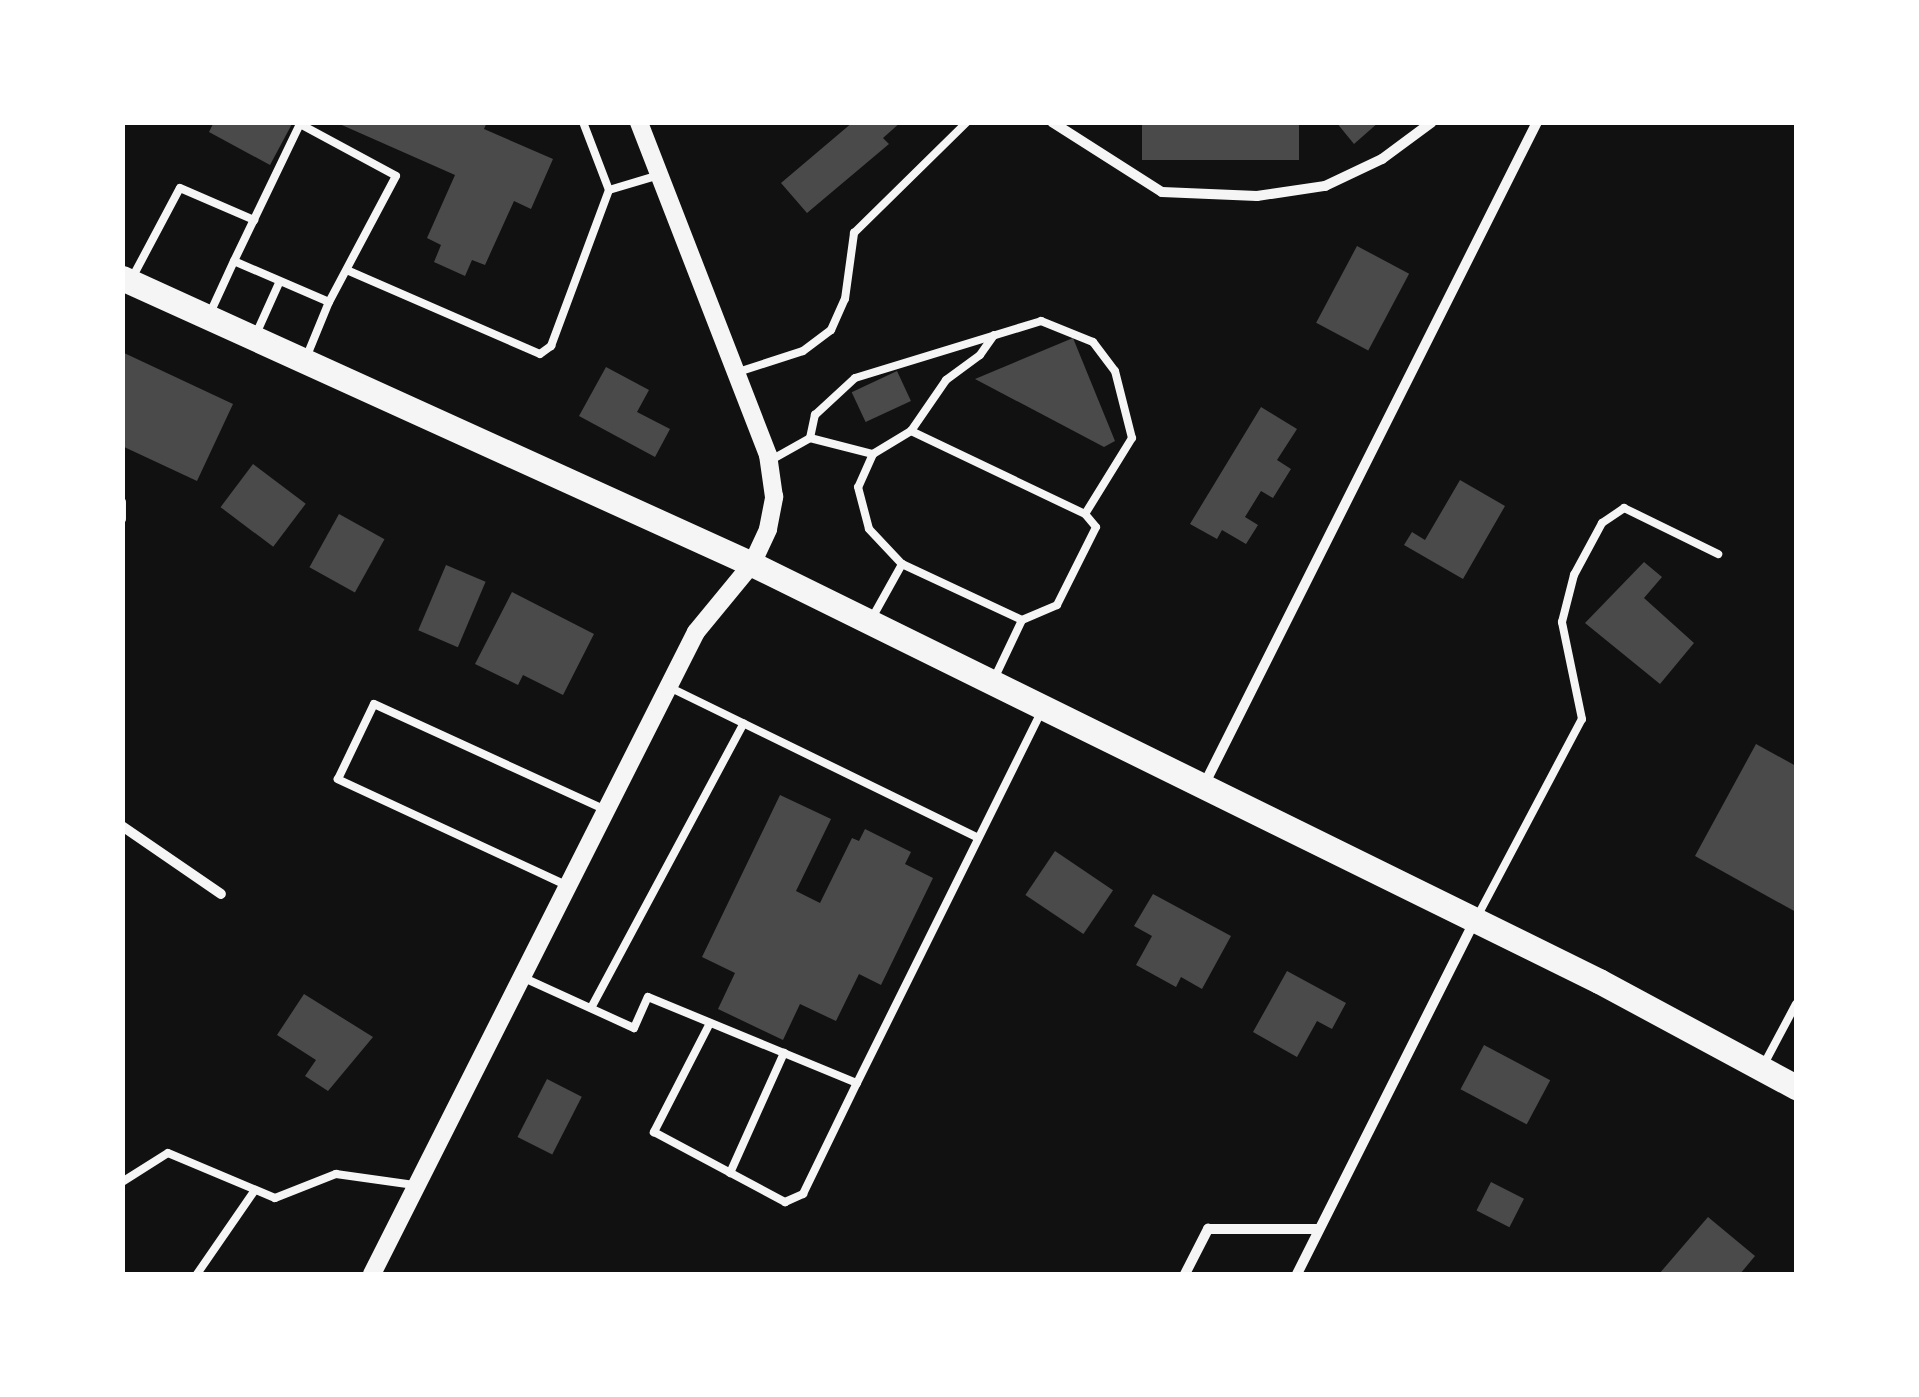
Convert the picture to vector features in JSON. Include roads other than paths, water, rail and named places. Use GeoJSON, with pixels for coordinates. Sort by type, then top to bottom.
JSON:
{"type":"FeatureCollection","features":[{"type":"Feature","properties":{"kind":"main road"},"geometry":{"type":"LineString","coordinates":[[126,280],[306,358],[752,564],[1475,921],[1796,1087]]}},
{"type":"Feature","properties":{"kind":"street"},"geometry":{"type":"LineString","coordinates":[[372,1274],[696,632],[752,564],[770,518],[769,461],[640,122]]}},
{"type":"Feature","properties":{"kind":"street"},"geometry":{"type":"LineString","coordinates":[[1052,122],[1162,192],[1257,196],[1324,186],[1382,159],[1432,122]]}},
{"type":"Feature","properties":{"kind":"street"},"geometry":{"type":"LineString","coordinates":[[1204,786],[1426,332],[1537,122]]}},
{"type":"Feature","properties":{"kind":"street"},"geometry":{"type":"LineString","coordinates":[[122,826],[221,894]]}},
{"type":"Feature","properties":{"kind":"street"},"geometry":{"type":"LineString","coordinates":[[1297,1274],[1475,921]]}},
{"type":"Feature","properties":{"kind":"street"},"geometry":{"type":"LineString","coordinates":[[1185,1274],[1208,1229],[1318,1229]]}},
{"type":"Feature","properties":{"kind":"lane"},"geometry":{"type":"LineString","coordinates":[[349,271],[540,354],[551,346],[608,190],[584,122]]}},
{"type":"Feature","properties":{"kind":"lane"},"geometry":{"type":"LineString","coordinates":[[735,374],[803,351],[831,330],[860,224],[967,122]]}},
{"type":"Feature","properties":{"kind":"lane"},"geometry":{"type":"LineString","coordinates":[[209,316],[300,123],[396,176],[330,302],[306,358]]}},
{"type":"Feature","properties":{"kind":"lane"},"geometry":{"type":"LineString","coordinates":[[608,190],[659,174]]}},
{"type":"Feature","properties":{"kind":"lane"},"geometry":{"type":"LineString","coordinates":[[126,280],[172,193],[180,188],[254,220]]}},
{"type":"Feature","properties":{"kind":"lane"},"geometry":{"type":"LineString","coordinates":[[234,261],[330,302]]}},
{"type":"Feature","properties":{"kind":"lane"},"geometry":{"type":"LineString","coordinates":[[255,336],[279,283]]}},
{"type":"Feature","properties":{"kind":"lane"},"geometry":{"type":"LineString","coordinates":[[810,438],[815,415],[855,378],[1041,321],[1093,342],[1115,371],[1132,438],[1086,514]]}},
{"type":"Feature","properties":{"kind":"lane"},"geometry":{"type":"LineString","coordinates":[[994,335],[980,355],[946,380],[911,431],[874,454],[858,487],[869,529],[902,564],[1022,620]]}},
{"type":"Feature","properties":{"kind":"lane"},"geometry":{"type":"LineString","coordinates":[[911,431],[1086,514],[1096,527],[1057,605],[1022,620],[992,682]]}},
{"type":"Feature","properties":{"kind":"lane"},"geometry":{"type":"LineString","coordinates":[[769,461],[810,438],[874,454]]}},
{"type":"Feature","properties":{"kind":"lane"},"geometry":{"type":"LineString","coordinates":[[122,502],[122,519]]}},
{"type":"Feature","properties":{"kind":"lane"},"geometry":{"type":"LineString","coordinates":[[1475,921],[1582,719],[1562,622],[1574,576],[1602,522],[1624,508],[1718,554]]}},
{"type":"Feature","properties":{"kind":"lane"},"geometry":{"type":"LineString","coordinates":[[870,622],[902,564]]}},
{"type":"Feature","properties":{"kind":"lane"},"geometry":{"type":"LineString","coordinates":[[669,686],[978,838]]}},
{"type":"Feature","properties":{"kind":"lane"},"geometry":{"type":"LineString","coordinates":[[568,886],[338,779],[374,704],[606,811]]}},
{"type":"Feature","properties":{"kind":"lane"},"geometry":{"type":"LineString","coordinates":[[710,1023],[654,1132],[785,1202],[803,1194],[1044,707]]}},
{"type":"Feature","properties":{"kind":"lane"},"geometry":{"type":"LineString","coordinates":[[590,1008],[744,724]]}},
{"type":"Feature","properties":{"kind":"lane"},"geometry":{"type":"LineString","coordinates":[[522,976],[634,1028],[648,997],[856,1083]]}},
{"type":"Feature","properties":{"kind":"lane"},"geometry":{"type":"LineString","coordinates":[[1762,1068],[1796,1004]]}},
{"type":"Feature","properties":{"kind":"lane"},"geometry":{"type":"LineString","coordinates":[[730,1173],[784,1053]]}},
{"type":"Feature","properties":{"kind":"lane"},"geometry":{"type":"LineString","coordinates":[[122,1182],[168,1153],[275,1198],[336,1174],[418,1186]]}},
{"type":"Feature","properties":{"kind":"lane"},"geometry":{"type":"LineString","coordinates":[[198,1274],[256,1190]]}}]}
